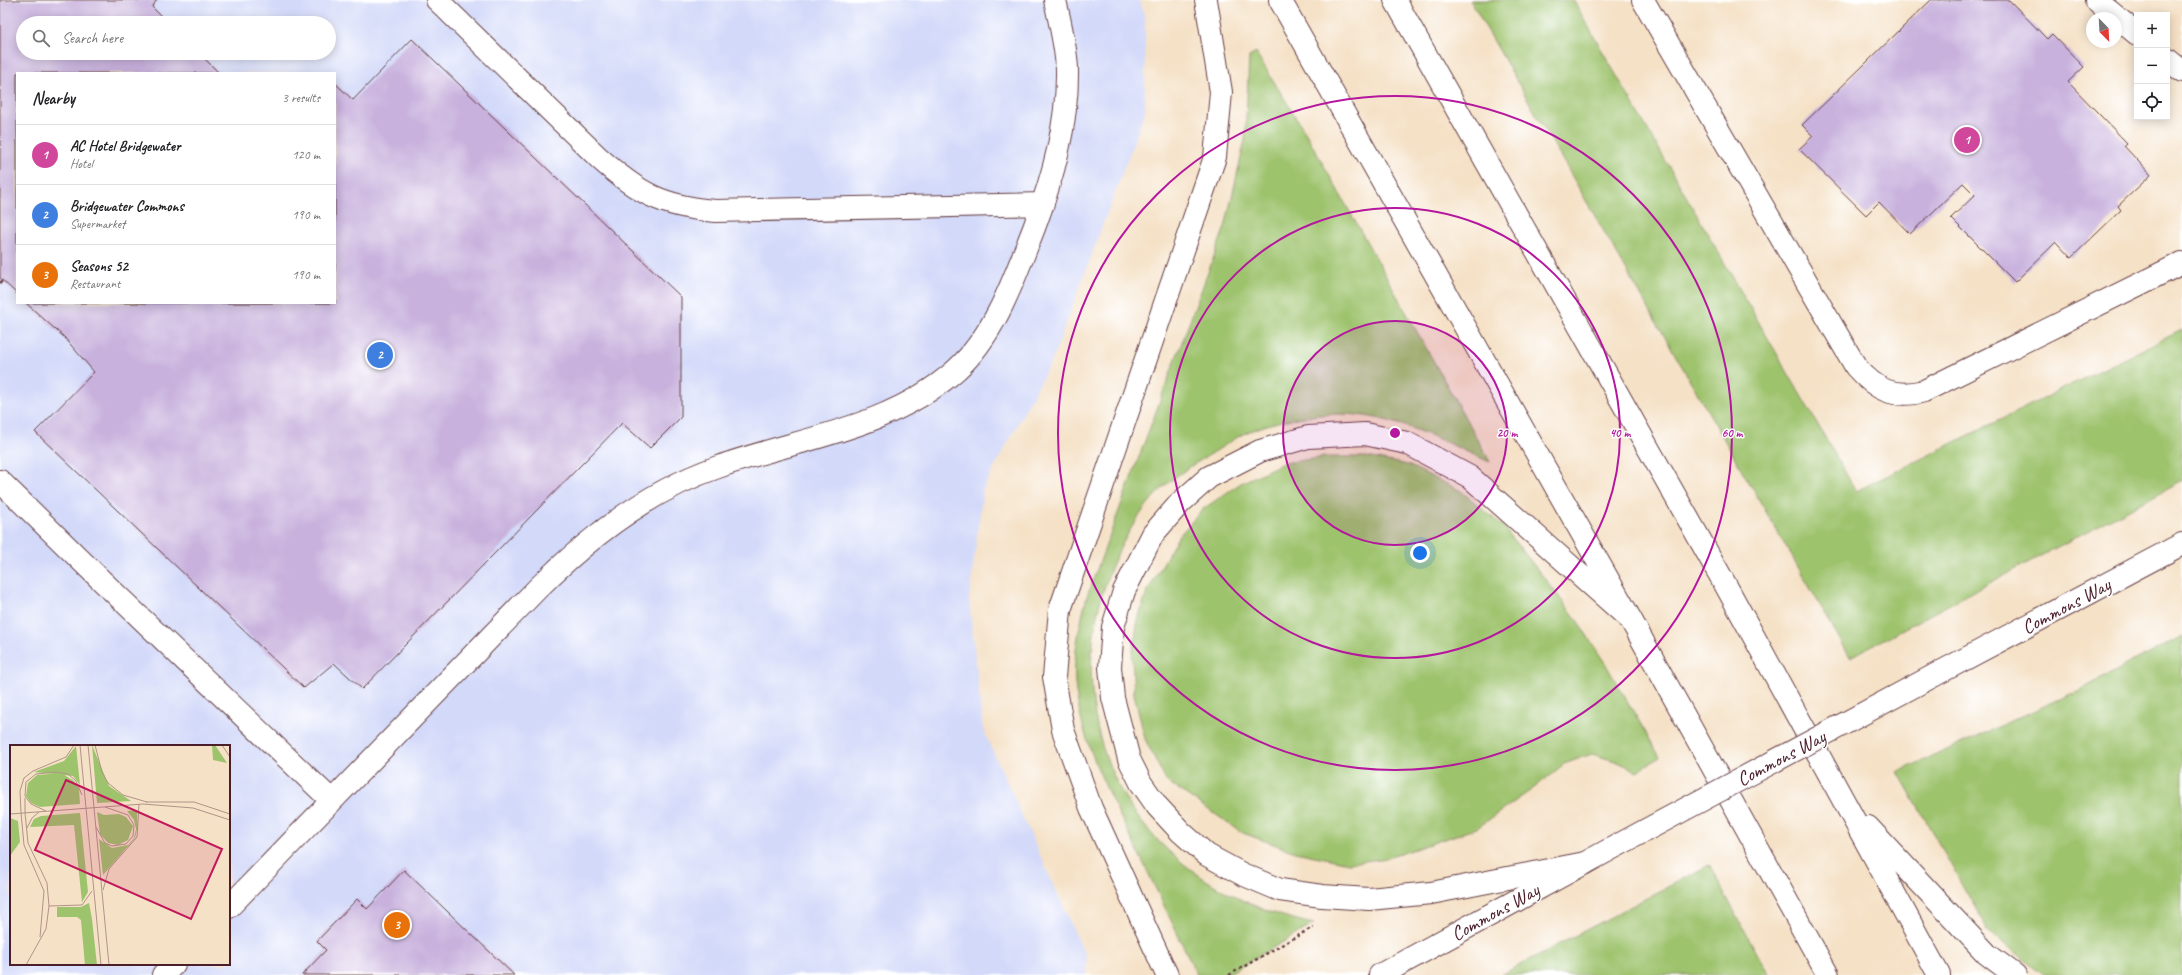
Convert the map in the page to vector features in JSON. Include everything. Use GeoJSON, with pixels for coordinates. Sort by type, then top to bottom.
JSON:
{"type":"FeatureCollection","features":[{"type":"Feature","properties":{"kind":"main road"},"geometry":{"type":"LineString","coordinates":[[437,0],[599,158],[625,181],[666,203],[690,209],[716,211],[1043,204]]}},
{"type":"Feature","properties":{"kind":"main road"},"geometry":{"type":"LineString","coordinates":[[230,906],[331,800],[469,661],[537,589],[559,568],[616,520],[653,496],[717,467],[867,422],[917,399],[957,369],[983,338],[1006,298],[1043,204],[1057,156],[1066,106],[1067,67],[1055,0]]}},
{"type":"Feature","properties":{"kind":"main road"},"geometry":{"type":"LineString","coordinates":[[1167,975],[1091,808],[1063,730],[1054,677],[1060,610],[1214,157],[1221,92],[1206,0]]}},
{"type":"Feature","properties":{"kind":"main road"},"geometry":{"type":"LineString","coordinates":[[1280,0],[1631,620],[1828,975]]}},
{"type":"Feature","properties":{"kind":"main road"},"geometry":{"type":"LineString","coordinates":[[1395,0],[1725,584],[1938,975]]}},
{"type":"Feature","properties":{"kind":"main road"},"geometry":{"type":"LineString","coordinates":[[1643,0],[1856,367],[1869,382],[1886,391],[1913,394],[1924,391],[2182,263]]}},
{"type":"Feature","properties":{"kind":"main road"},"geometry":{"type":"LineString","coordinates":[[2096,0],[2134,32]]}},
{"type":"Feature","properties":{"kind":"main road"},"geometry":{"type":"LineString","coordinates":[[2170,61],[2182,71]]}},
{"type":"Feature","properties":{"kind":"main road"},"geometry":{"type":"LineString","coordinates":[[1585,863],[1431,893],[1369,898],[1322,896],[1280,890],[1242,874],[1207,855],[1181,832],[1157,806],[1141,783],[1128,759],[1113,698],[1110,667],[1113,627],[1124,591],[1152,534],[1180,503],[1209,477],[1260,451],[1308,437],[1365,434],[1407,443],[1470,477],[1631,620]]}},
{"type":"Feature","properties":{"kind":"main road"},"geometry":{"type":"LineString","coordinates":[[0,481],[331,800]]}},
{"type":"Feature","properties":{"kind":"main road","name":"Commons Way"},"geometry":{"type":"LineString","coordinates":[[1380,975],[1607,851],[2182,544]]}},
{"type":"Feature","properties":{"kind":"main road"},"geometry":{"type":"LineString","coordinates":[[1845,803],[1927,892],[1987,954],[2015,975]]}},
{"type":"Feature","properties":{"kind":"path"},"geometry":{"type":"LineString","coordinates":[[1229,975],[1320,923]]}},
{"type":"Feature","properties":{"kind":"shaded area"},"geometry":{"type":"Polygon","coordinates":[[[0,0],[1140,0],[1145,19],[1145,112],[1053,358],[983,489],[969,600],[983,729],[1086,957],[1086,975],[0,975],[0,0]]]}},
{"type":"Feature","properties":{"kind":"green space"},"geometry":{"type":"Polygon","coordinates":[[[1470,0],[1573,0],[1856,491],[2182,330],[2182,481],[1850,657],[1470,0]]]}},
{"type":"Feature","properties":{"kind":"green space"},"geometry":{"type":"Polygon","coordinates":[[[1256,53],[1304,130],[1490,462],[1435,437],[1377,418],[1337,414],[1293,419],[1260,427],[1245,433],[1179,474],[1152,499],[1127,535],[1108,575],[1097,618],[1092,662],[1094,706],[1103,748],[1120,789],[1145,826],[1180,861],[1200,876],[1243,901],[1290,918],[1314,924],[1226,975],[1197,975],[1095,762],[1082,724],[1078,704],[1075,683],[1075,661],[1087,596],[1225,227],[1245,140],[1249,57],[1256,53]]]}},
{"type":"Feature","properties":{"kind":"green space"},"geometry":{"type":"Polygon","coordinates":[[[1326,457],[1367,457],[1408,465],[1461,491],[1503,526],[1575,617],[1605,663],[1660,757],[1637,771],[1618,762],[1592,754],[1564,764],[1534,788],[1477,828],[1388,858],[1349,863],[1295,852],[1243,833],[1166,781],[1145,739],[1134,694],[1132,656],[1138,619],[1148,590],[1178,537],[1203,509],[1241,483],[1283,463],[1326,457]]]}},
{"type":"Feature","properties":{"kind":"green space"},"geometry":{"type":"Polygon","coordinates":[[[2182,636],[2182,975],[2045,975],[1989,932],[1898,772],[2084,688],[2182,636]]]}},
{"type":"Feature","properties":{"kind":"green space"},"geometry":{"type":"Polygon","coordinates":[[[1709,865],[1769,975],[1501,975],[1709,865]]]}},
{"type":"Feature","properties":{"kind":"building"},"geometry":{"type":"Polygon","coordinates":[[[0,0],[157,0],[152,7],[161,16],[16,16],[16,60],[206,60],[218,72],[16,72],[16,293],[0,278],[0,0]]]}},
{"type":"Feature","properties":{"kind":"building"},"geometry":{"type":"Polygon","coordinates":[[[1931,0],[2009,0],[2047,39],[2052,34],[2084,67],[2068,82],[2127,143],[2124,146],[2151,175],[2118,206],[2121,210],[2071,258],[2056,242],[2015,282],[1951,218],[1975,195],[1963,183],[1910,234],[1879,202],[1866,215],[1799,149],[1813,136],[1802,125],[1931,0]]]}},
{"type":"Feature","properties":{"kind":"building"},"geometry":{"type":"Polygon","coordinates":[[[412,39],[681,297],[681,417],[650,448],[622,423],[362,689],[334,663],[304,688],[35,432],[94,372],[65,338],[27,304],[336,304],[336,84],[353,100],[412,39]]]}},
{"type":"Feature","properties":{"kind":"building"},"geometry":{"type":"Polygon","coordinates":[[[404,870],[514,975],[302,975],[326,950],[317,941],[357,899],[367,909],[404,870]]]}},
{"type":"Feature","properties":{"kind":"place","name":"AC Hotel Bridgewater"},"geometry":{"type":"Point","coordinates":[1967,140]}},
{"type":"Feature","properties":{"kind":"place","name":"Bridgewater Commons"},"geometry":{"type":"Point","coordinates":[380,355]}},
{"type":"Feature","properties":{"kind":"place","name":"Seasons 52"},"geometry":{"type":"Point","coordinates":[397,925]}}]}
